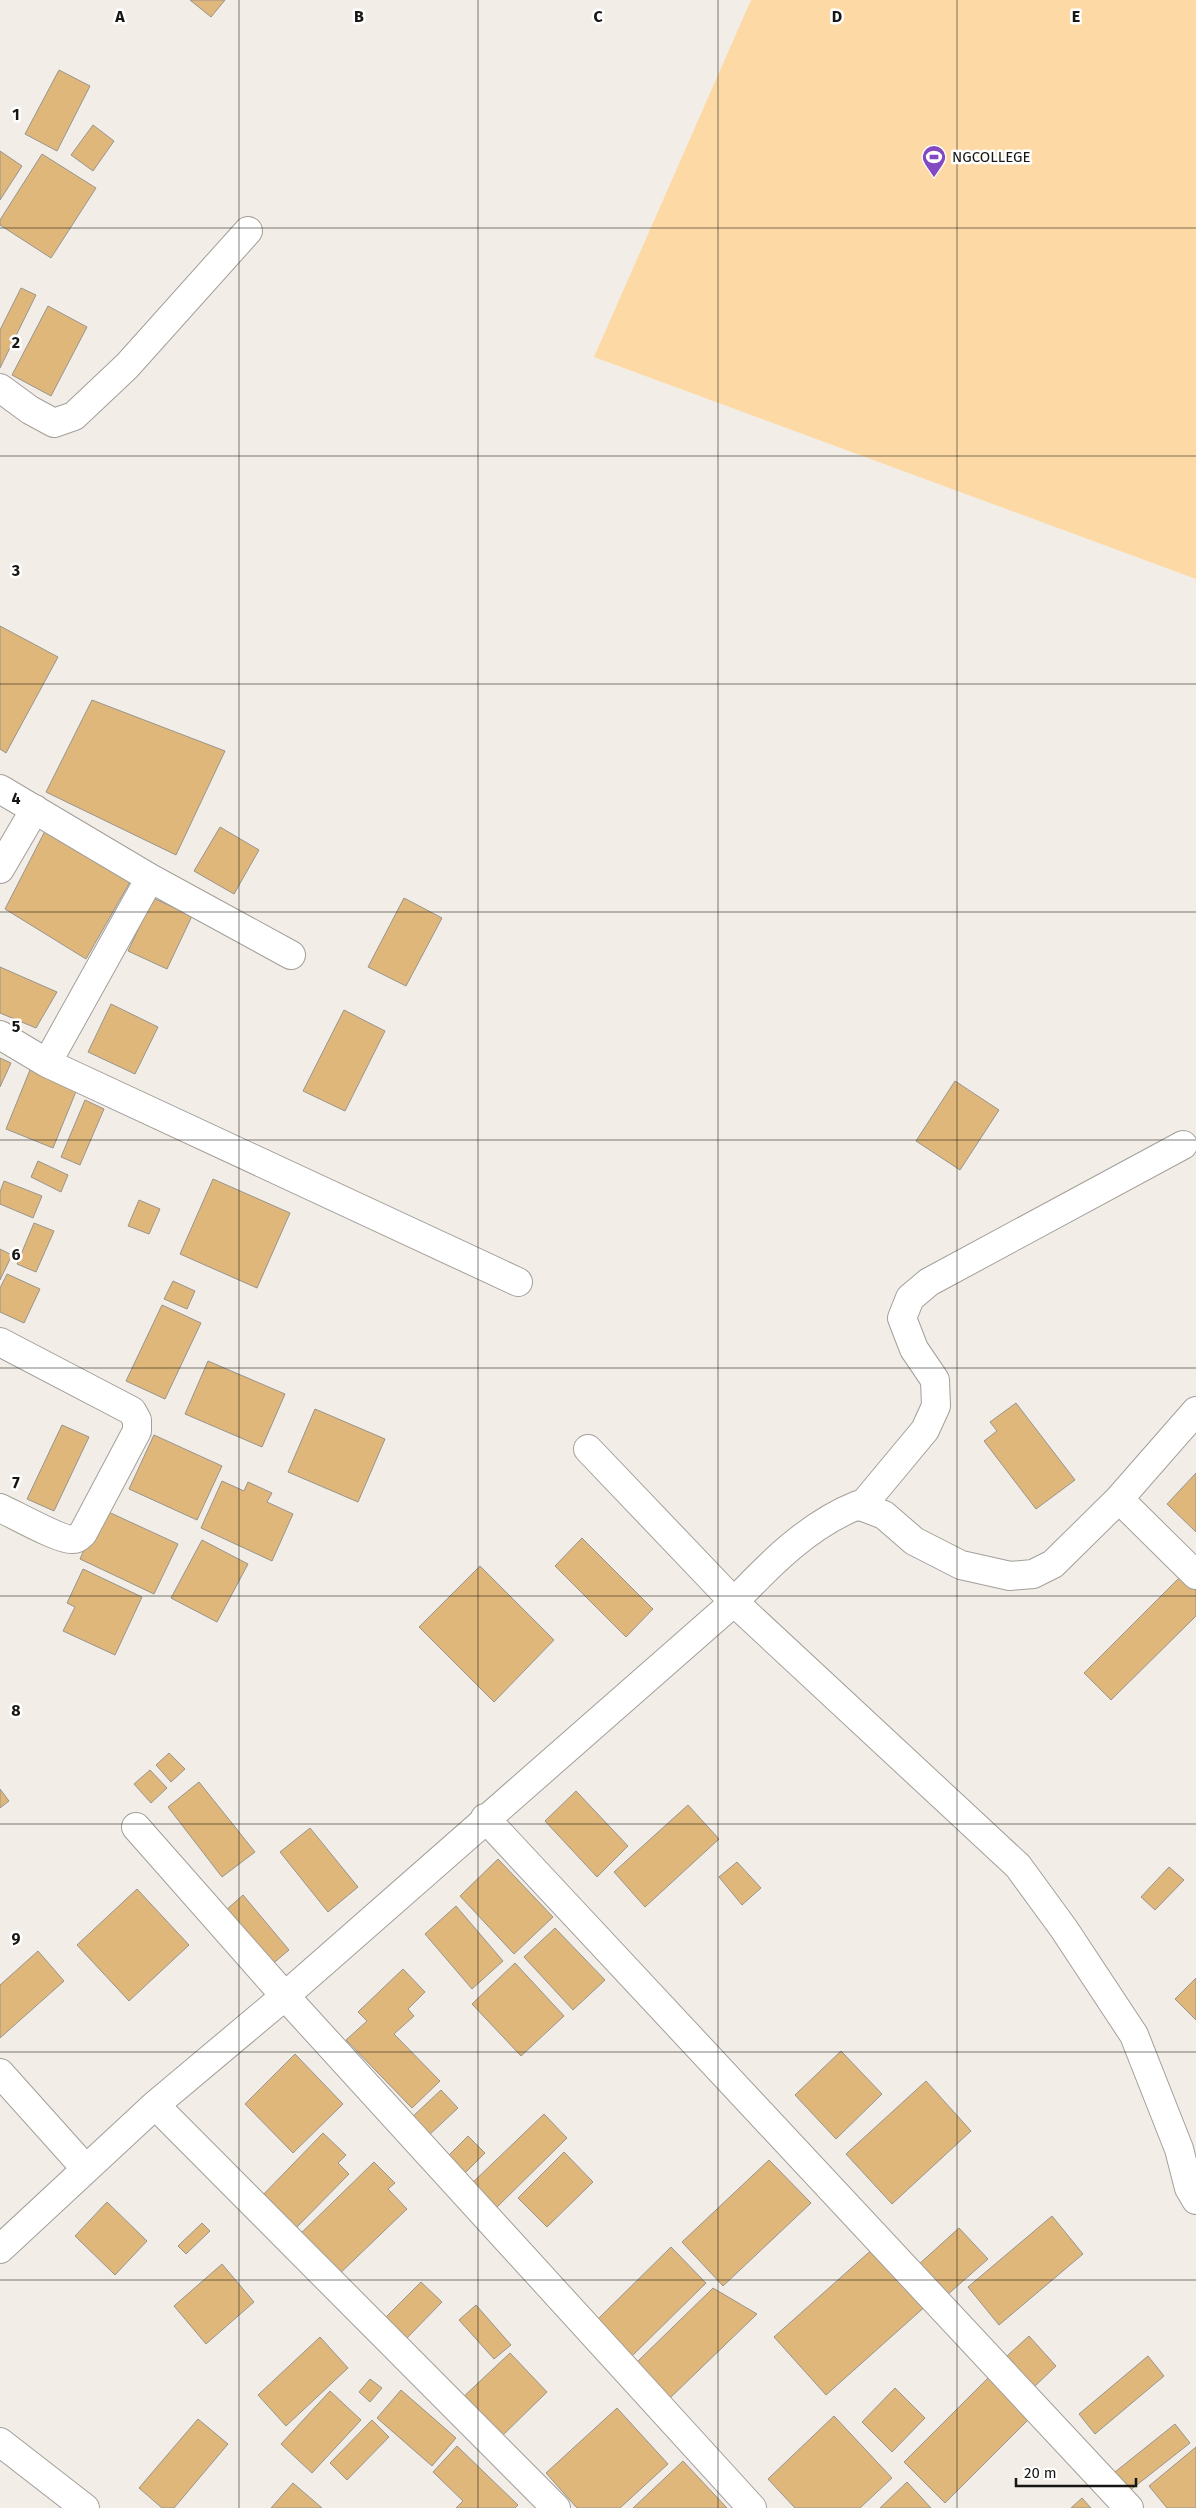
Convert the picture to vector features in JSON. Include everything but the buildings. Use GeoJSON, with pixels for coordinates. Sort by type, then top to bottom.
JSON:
{"type":"FeatureCollection","features":[{"type":"Feature","properties":{"kind":"street"},"geometry":{"type":"LineString","coordinates":[[0,388],[30,410],[54,423],[74,416],[127,366],[248,231]]}},
{"type":"Feature","properties":{"kind":"street"},"geometry":{"type":"LineString","coordinates":[[0,789],[150,878],[290,955]]}},
{"type":"Feature","properties":{"kind":"street"},"geometry":{"type":"LineString","coordinates":[[0,869],[35,809]]}},
{"type":"Feature","properties":{"kind":"street"},"geometry":{"type":"LineString","coordinates":[[47,1063],[150,878]]}},
{"type":"Feature","properties":{"kind":"street"},"geometry":{"type":"LineString","coordinates":[[0,1035],[47,1063],[518,1282]]}},
{"type":"Feature","properties":{"kind":"street"},"geometry":{"type":"LineString","coordinates":[[861,1507],[925,1430],[936,1406],[936,1380],[914,1349],[902,1318],[910,1298],[929,1282],[1183,1145]]}},
{"type":"Feature","properties":{"kind":"street"},"geometry":{"type":"LineString","coordinates":[[0,1342],[132,1411],[137,1420],[137,1431],[88,1525],[77,1539],[71,1540],[53,1533],[0,1508]]}},
{"type":"Feature","properties":{"kind":"street"},"geometry":{"type":"LineString","coordinates":[[0,2249],[155,2106],[285,1996],[485,1818],[734,1602],[778,1556],[835,1514],[858,1505],[884,1515],[914,1541],[961,1565],[1010,1576],[1033,1574],[1053,1564],[1119,1498],[1196,1411]]}},
{"type":"Feature","properties":{"kind":"street"},"geometry":{"type":"LineString","coordinates":[[588,1449],[734,1602],[1018,1866],[1064,1929],[1134,2035],[1179,2149],[1188,2188],[1196,2200]]}},
{"type":"Feature","properties":{"kind":"street"},"geometry":{"type":"LineString","coordinates":[[1119,1498],[1196,1575]]}},
{"type":"Feature","properties":{"kind":"street"},"geometry":{"type":"LineString","coordinates":[[485,1818],[1129,2508]]}},
{"type":"Feature","properties":{"kind":"street"},"geometry":{"type":"LineString","coordinates":[[136,1827],[285,1996],[752,2508]]}},
{"type":"Feature","properties":{"kind":"street"},"geometry":{"type":"LineString","coordinates":[[0,2073],[86,2169]]}},
{"type":"Feature","properties":{"kind":"street"},"geometry":{"type":"LineString","coordinates":[[155,2106],[556,2508]]}},
{"type":"Feature","properties":{"kind":"street"},"geometry":{"type":"LineString","coordinates":[[0,2442],[84,2508]]}},
{"type":"Feature","properties":{"kind":"shaded area","name":"NGCOLLEGE"},"geometry":{"type":"Polygon","coordinates":[[[751,0],[1196,0],[1196,579],[594,357],[751,0]]]}},
{"type":"Feature","properties":{"kind":"place","name":"NGCOLLEGE"},"geometry":{"type":"Point","coordinates":[934,178]}}]}
